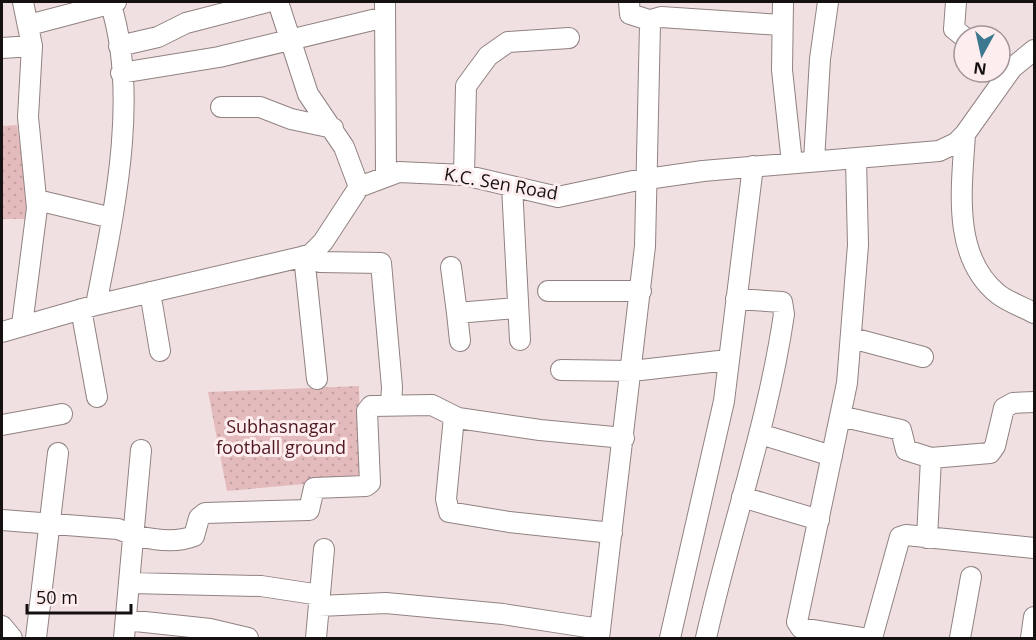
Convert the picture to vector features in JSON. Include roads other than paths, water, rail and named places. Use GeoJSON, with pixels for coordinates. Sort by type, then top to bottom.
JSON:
{"type":"FeatureCollection","features":[{"type":"Feature","properties":{"kind":"street"},"geometry":{"type":"LineString","coordinates":[[22,325],[36,225],[37,200],[28,117],[32,46],[23,2]]}},
{"type":"Feature","properties":{"kind":"street"},"geometry":{"type":"LineString","coordinates":[[28,25],[112,2],[121,73],[121,145],[112,218],[89,307],[97,397]]}},
{"type":"Feature","properties":{"kind":"street"},"geometry":{"type":"LineString","coordinates":[[119,46],[158,37],[186,23],[267,2]]}},
{"type":"Feature","properties":{"kind":"street"},"geometry":{"type":"LineString","coordinates":[[2,332],[89,307],[307,256],[323,242],[359,187],[344,147],[308,94],[278,2]]}},
{"type":"Feature","properties":{"kind":"street"},"geometry":{"type":"LineString","coordinates":[[629,2],[630,14],[652,21]]}},
{"type":"Feature","properties":{"kind":"street"},"geometry":{"type":"LineString","coordinates":[[783,2],[782,70],[792,163]]}},
{"type":"Feature","properties":{"kind":"street"},"geometry":{"type":"LineString","coordinates":[[814,161],[820,59],[828,2]]}},
{"type":"Feature","properties":{"kind":"street"},"geometry":{"type":"LineString","coordinates":[[954,24],[956,2]]}},
{"type":"Feature","properties":{"kind":"street"},"geometry":{"type":"LineString","coordinates":[[121,73],[219,57],[289,39],[385,9],[386,175]]}},
{"type":"Feature","properties":{"kind":"street"},"geometry":{"type":"LineString","coordinates":[[130,583],[261,586],[319,600],[386,603],[503,615],[600,634],[641,291],[649,27],[652,21],[661,17],[716,11],[781,25]]}},
{"type":"Feature","properties":{"kind":"street"},"geometry":{"type":"LineString","coordinates":[[464,175],[466,86],[489,56],[508,42],[569,38]]}},
{"type":"Feature","properties":{"kind":"street"},"geometry":{"type":"LineString","coordinates":[[2,48],[32,46]]}},
{"type":"Feature","properties":{"kind":"street","name":"K.C. Sen Road"},"geometry":{"type":"LineString","coordinates":[[1012,60],[1035,50]]}},
{"type":"Feature","properties":{"kind":"street","name":"K.C. Sen Road"},"geometry":{"type":"LineString","coordinates":[[359,187],[386,175],[424,171],[464,175],[558,196],[646,179],[753,166],[930,153],[948,147],[965,134],[994,84]]}},
{"type":"Feature","properties":{"kind":"street"},"geometry":{"type":"LineString","coordinates":[[221,107],[260,107],[291,119],[333,128]]}},
{"type":"Feature","properties":{"kind":"street"},"geometry":{"type":"LineString","coordinates":[[965,134],[963,212],[971,255],[981,274],[997,293],[1035,313]]}},
{"type":"Feature","properties":{"kind":"street"},"geometry":{"type":"LineString","coordinates":[[856,159],[859,234],[852,338],[840,416],[798,624],[801,628],[863,639]]}},
{"type":"Feature","properties":{"kind":"street"},"geometry":{"type":"LineString","coordinates":[[670,639],[720,424],[753,166]]}},
{"type":"Feature","properties":{"kind":"street"},"geometry":{"type":"LineString","coordinates":[[512,186],[520,340]]}},
{"type":"Feature","properties":{"kind":"street"},"geometry":{"type":"LineString","coordinates":[[37,200],[112,218]]}},
{"type":"Feature","properties":{"kind":"street"},"geometry":{"type":"LineString","coordinates":[[307,256],[317,379]]}},
{"type":"Feature","properties":{"kind":"street"},"geometry":{"type":"LineString","coordinates":[[307,256],[320,262],[381,263],[392,387],[391,405]]}},
{"type":"Feature","properties":{"kind":"street"},"geometry":{"type":"LineString","coordinates":[[451,267],[460,341]]}},
{"type":"Feature","properties":{"kind":"street"},"geometry":{"type":"LineString","coordinates":[[548,291],[641,291]]}},
{"type":"Feature","properties":{"kind":"street"},"geometry":{"type":"LineString","coordinates":[[150,292],[160,351]]}},
{"type":"Feature","properties":{"kind":"street"},"geometry":{"type":"LineString","coordinates":[[706,639],[720,577],[760,434],[779,345],[784,307],[779,301],[736,299]]}},
{"type":"Feature","properties":{"kind":"street"},"geometry":{"type":"LineString","coordinates":[[457,313],[517,308]]}},
{"type":"Feature","properties":{"kind":"street"},"geometry":{"type":"LineString","coordinates":[[852,338],[923,357]]}},
{"type":"Feature","properties":{"kind":"street"},"geometry":{"type":"LineString","coordinates":[[561,370],[632,371],[728,360]]}},
{"type":"Feature","properties":{"kind":"street"},"geometry":{"type":"LineString","coordinates":[[840,416],[901,430],[906,450],[931,459],[990,453],[995,446],[1006,406],[1013,403],[1035,402]]}},
{"type":"Feature","properties":{"kind":"street"},"geometry":{"type":"LineString","coordinates":[[2,520],[118,529],[134,537],[185,539],[194,536],[199,518],[205,513],[309,510],[314,488],[366,486],[369,483],[367,411],[371,406],[432,405],[454,417],[540,430],[624,438]]}},
{"type":"Feature","properties":{"kind":"street"},"geometry":{"type":"LineString","coordinates":[[2,425],[62,414]]}},
{"type":"Feature","properties":{"kind":"street"},"geometry":{"type":"LineString","coordinates":[[454,417],[446,499],[449,512],[509,522],[612,533]]}},
{"type":"Feature","properties":{"kind":"street"},"geometry":{"type":"LineString","coordinates":[[760,434],[832,456]]}},
{"type":"Feature","properties":{"kind":"street"},"geometry":{"type":"LineString","coordinates":[[141,450],[125,629],[210,629],[248,639]]}},
{"type":"Feature","properties":{"kind":"street"},"geometry":{"type":"LineString","coordinates":[[36,639],[58,453]]}},
{"type":"Feature","properties":{"kind":"street"},"geometry":{"type":"LineString","coordinates":[[927,538],[931,459]]}},
{"type":"Feature","properties":{"kind":"street"},"geometry":{"type":"LineString","coordinates":[[742,497],[819,520]]}},
{"type":"Feature","properties":{"kind":"street"},"geometry":{"type":"LineString","coordinates":[[872,639],[882,609],[898,539],[906,535],[1035,548]]}},
{"type":"Feature","properties":{"kind":"street"},"geometry":{"type":"LineString","coordinates":[[316,639],[324,549]]}},
{"type":"Feature","properties":{"kind":"street"},"geometry":{"type":"LineString","coordinates":[[960,639],[971,577]]}},
{"type":"Feature","properties":{"kind":"street"},"geometry":{"type":"LineString","coordinates":[[1031,639],[1035,617]]}},
{"type":"Feature","properties":{"kind":"street"},"geometry":{"type":"LineString","coordinates":[[2,626],[12,639]]}},
{"type":"Feature","properties":{"kind":"park label","name":"Subhasnagar football ground"},"geometry":{"type":"Point","coordinates":[281,437]}}]}
